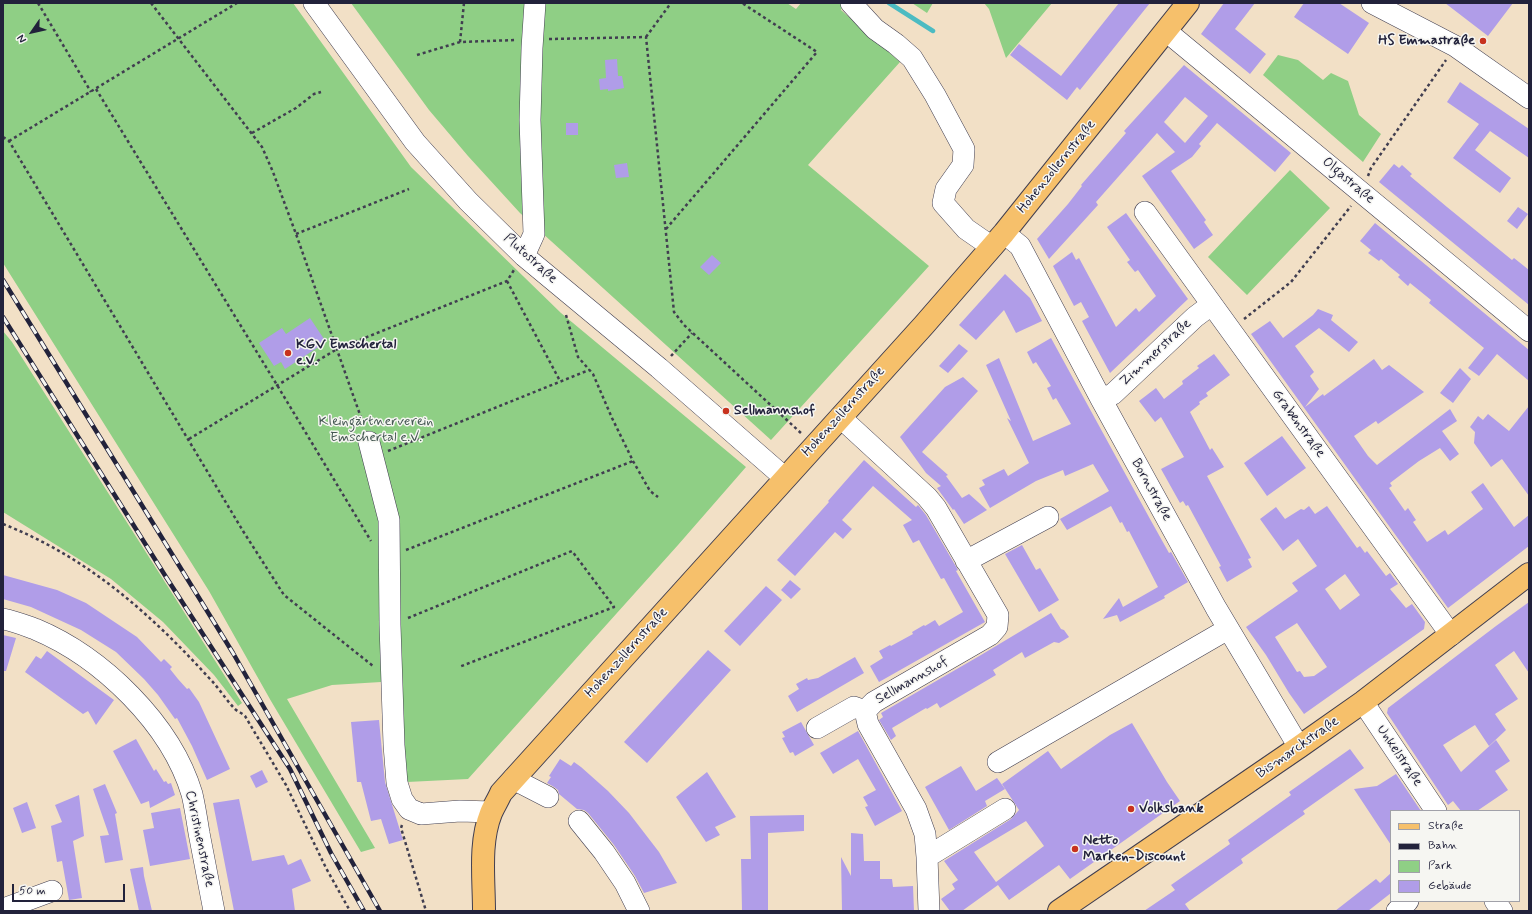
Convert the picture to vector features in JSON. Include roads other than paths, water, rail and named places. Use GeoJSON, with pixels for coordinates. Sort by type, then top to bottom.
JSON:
{"type":"FeatureCollection","features":[{"type":"Feature","properties":{"kind":"main road","name":"Hohenzollernstraße"},"geometry":{"type":"LineString","coordinates":[[484,911],[484,846],[486,828],[491,812],[501,793],[998,240],[1188,3]]}},
{"type":"Feature","properties":{"kind":"main road","name":"Bismarckstraße"},"geometry":{"type":"LineString","coordinates":[[1065,909],[1363,702],[1528,576]]}},
{"type":"Feature","properties":{"kind":"street","name":"Plutostraße"},"geometry":{"type":"LineString","coordinates":[[314,3],[415,142],[468,201],[524,256],[659,368],[785,478]]}},
{"type":"Feature","properties":{"kind":"street"},"geometry":{"type":"LineString","coordinates":[[524,256],[534,234],[530,120],[532,40],[536,3]]}},
{"type":"Feature","properties":{"kind":"street","name":"Bornstraße"},"geometry":{"type":"LineString","coordinates":[[851,3],[875,29],[912,58],[935,95],[964,149],[963,165],[946,189],[943,203],[966,229],[1020,246],[1101,400],[1228,629],[1299,747]]}},
{"type":"Feature","properties":{"kind":"street"},"geometry":{"type":"LineString","coordinates":[[1372,3],[1456,46],[1529,98]]}},
{"type":"Feature","properties":{"kind":"street","name":"Olgastraße"},"geometry":{"type":"LineString","coordinates":[[1166,31],[1529,331]]}},
{"type":"Feature","properties":{"kind":"street","name":"Grabenstraße"},"geometry":{"type":"LineString","coordinates":[[1145,212],[1451,635]]}},
{"type":"Feature","properties":{"kind":"street","name":"Zimmerstraße"},"geometry":{"type":"LineString","coordinates":[[1101,400],[1113,394],[1195,317],[1211,305]]}},
{"type":"Feature","properties":{"kind":"street","name":"Sellmannshof"},"geometry":{"type":"LineString","coordinates":[[840,417],[927,496],[936,508],[998,615],[997,627],[990,636],[874,702],[865,711],[868,724],[916,809],[925,834],[929,911]]}},
{"type":"Feature","properties":{"kind":"street"},"geometry":{"type":"LineString","coordinates":[[371,449],[389,520],[392,678],[397,783],[402,799],[409,809],[421,814],[460,811],[491,812]]}},
{"type":"Feature","properties":{"kind":"street"},"geometry":{"type":"LineString","coordinates":[[966,561],[1048,517]]}},
{"type":"Feature","properties":{"kind":"street","name":"Christinenstraße"},"geometry":{"type":"LineString","coordinates":[[3,619],[14,621],[48,635],[81,654],[118,683],[149,717],[175,755],[192,794],[214,911]]}},
{"type":"Feature","properties":{"kind":"street"},"geometry":{"type":"LineString","coordinates":[[998,762],[1228,629]]}},
{"type":"Feature","properties":{"kind":"street","name":"Unkelstraße"},"geometry":{"type":"LineString","coordinates":[[1363,702],[1435,810]]}},
{"type":"Feature","properties":{"kind":"street"},"geometry":{"type":"LineString","coordinates":[[818,728],[854,707],[865,711]]}},
{"type":"Feature","properties":{"kind":"street"},"geometry":{"type":"LineString","coordinates":[[513,779],[548,797]]}},
{"type":"Feature","properties":{"kind":"street"},"geometry":{"type":"LineString","coordinates":[[927,857],[1005,809]]}},
{"type":"Feature","properties":{"kind":"street"},"geometry":{"type":"LineString","coordinates":[[579,821],[604,852],[625,883],[639,911]]}},
{"type":"Feature","properties":{"kind":"street"},"geometry":{"type":"LineString","coordinates":[[3,909],[52,891]]}},
{"type":"Feature","properties":{"kind":"street"},"geometry":{"type":"LineString","coordinates":[[1397,911],[1407,902]]}},
{"type":"Feature","properties":{"kind":"street"},"geometry":{"type":"LineString","coordinates":[[1496,902],[1502,911]]}},
{"type":"Feature","properties":{"kind":"waterway"},"geometry":{"type":"LineString","coordinates":[[889,3],[933,31]]}},
{"type":"Feature","properties":{"kind":"railway"},"geometry":{"type":"LineString","coordinates":[[3,280],[233,653],[380,911]]}},
{"type":"Feature","properties":{"kind":"railway"},"geometry":{"type":"LineString","coordinates":[[3,317],[166,577],[290,769],[331,853],[364,911]]}},
{"type":"Feature","properties":{"kind":"place","name":"HS Emmastraße"},"geometry":{"type":"Point","coordinates":[1483,41]}},
{"type":"Feature","properties":{"kind":"place","name":"KGV Emschertal e.V."},"geometry":{"type":"Point","coordinates":[288,353]}},
{"type":"Feature","properties":{"kind":"place","name":"Sellmannshof"},"geometry":{"type":"Point","coordinates":[726,411]}},
{"type":"Feature","properties":{"kind":"place","name":"Volksbank"},"geometry":{"type":"Point","coordinates":[1131,809]}},
{"type":"Feature","properties":{"kind":"place","name":"Netto Marken-Discount"},"geometry":{"type":"Point","coordinates":[1075,849]}},
{"type":"Feature","properties":{"kind":"park label","name":"Kleingärtnerverein Emschertal e.V."},"geometry":{"type":"Point","coordinates":[376,430]}}]}
